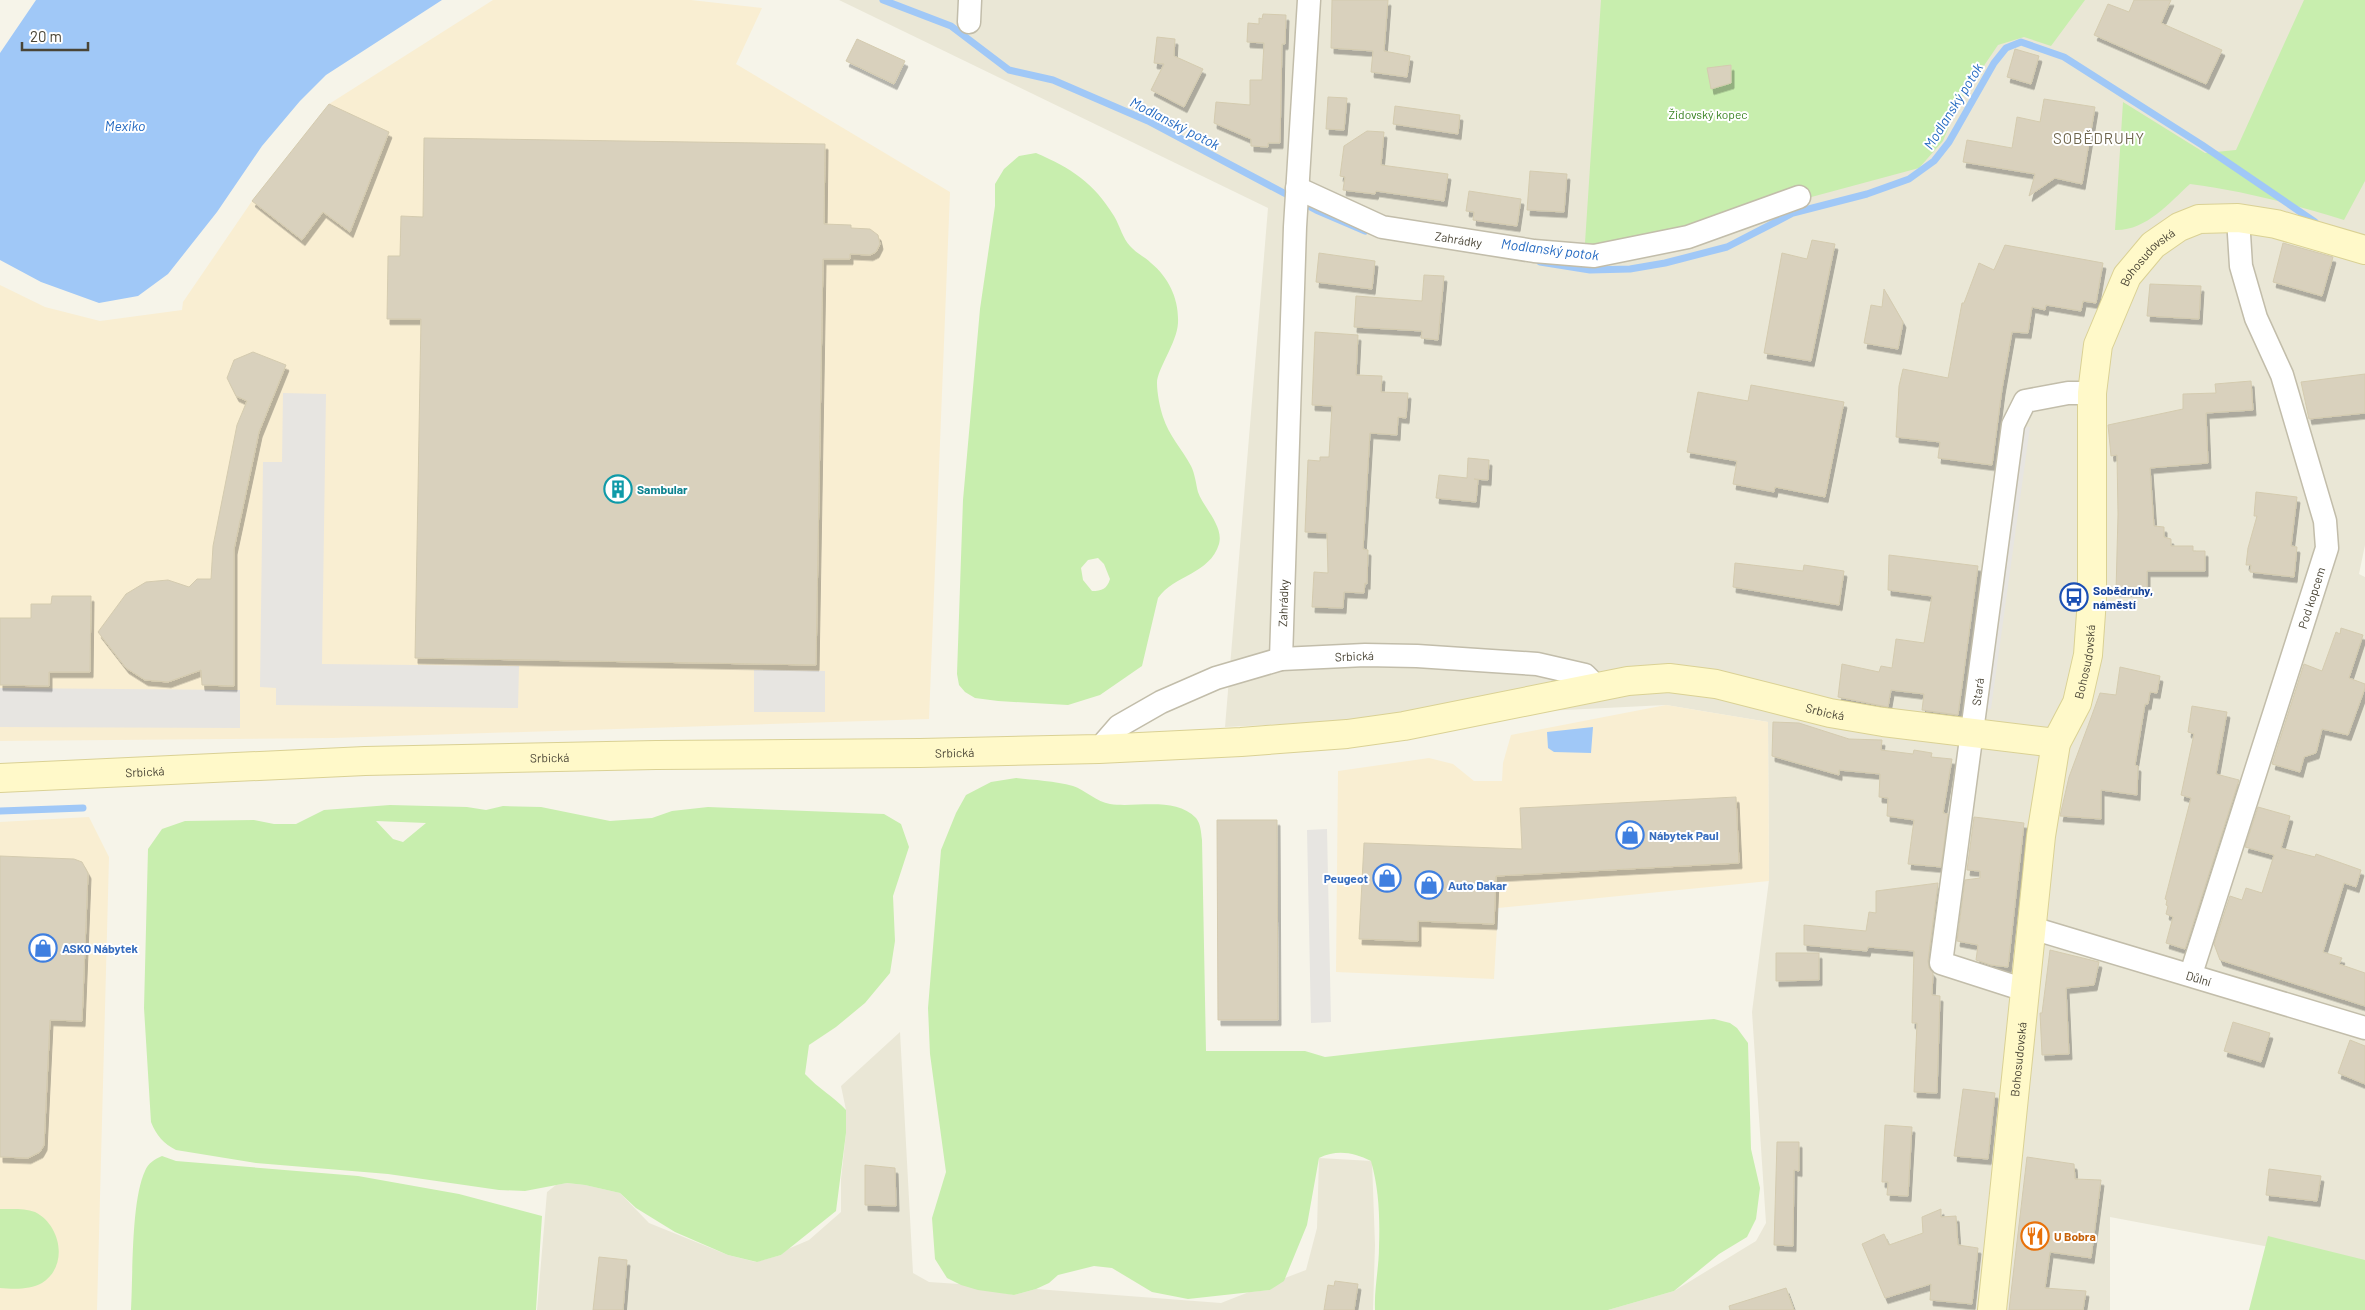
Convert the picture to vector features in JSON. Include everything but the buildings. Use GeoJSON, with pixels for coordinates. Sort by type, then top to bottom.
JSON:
{"type":"FeatureCollection","features":[{"type":"Feature","properties":{"kind":"street"},"geometry":{"type":"LineString","coordinates":[[969,22],[970,0]]}},
{"type":"Feature","properties":{"kind":"street","name":"Zahrádky"},"geometry":{"type":"LineString","coordinates":[[1281,659],[1295,227],[1309,0]]}},
{"type":"Feature","properties":{"kind":"street","name":"Zahrádky"},"geometry":{"type":"LineString","coordinates":[[1297,188],[1382,227],[1534,251],[1594,256],[1688,237],[1799,197]]}},
{"type":"Feature","properties":{"kind":"street","name":"Bohosudovská"},"geometry":{"type":"LineString","coordinates":[[1992,1310],[2041,836],[2056,743],[2077,703],[2088,655],[2093,551],[2092,393],[2098,345],[2127,276],[2153,245],[2179,228],[2199,219],[2238,218],[2276,224],[2365,250]]}},
{"type":"Feature","properties":{"kind":"street","name":"Pod kopcem"},"geometry":{"type":"LineString","coordinates":[[2191,974],[2327,548],[2325,521],[2282,375],[2256,318],[2241,266],[2238,218]]}},
{"type":"Feature","properties":{"kind":"street","name":"Stará"},"geometry":{"type":"LineString","coordinates":[[2026,990],[1941,964],[2013,425],[2025,401],[2068,393],[2092,393]]}},
{"type":"Feature","properties":{"kind":"street","name":"Srbická"},"geometry":{"type":"LineString","coordinates":[[1099,749],[1119,726],[1160,702],[1216,678],[1281,659],[1365,655],[1537,664],[1585,675],[1597,687]]}},
{"type":"Feature","properties":{"kind":"street","name":"Srbická"},"geometry":{"type":"LineString","coordinates":[[0,778],[365,761],[1099,749],[1259,741],[1347,734],[1413,724],[1651,678],[1692,680],[1745,691],[1830,713],[1883,722],[2056,743]]}},
{"type":"Feature","properties":{"kind":"street","name":"Důlní"},"geometry":{"type":"LineString","coordinates":[[2032,928],[2191,974],[2365,1028]]}},
{"type":"Feature","properties":{"kind":"shaded area"},"geometry":{"type":"Polygon","coordinates":[[[493,0],[691,0],[762,8],[736,64],[950,192],[929,719],[333,738],[0,741],[0,285],[45,307],[100,321],[182,310],[183,302],[252,201],[329,104],[493,0]]]}},
{"type":"Feature","properties":{"kind":"shaded area"},"geometry":{"type":"Polygon","coordinates":[[[839,0],[2365,0],[2365,545],[2359,574],[2365,577],[2365,1265],[2110,1217],[2110,1310],[1608,1310],[1674,1291],[1756,1241],[1766,1223],[1752,1012],[1769,880],[1768,722],[1666,705],[1225,727],[1268,208],[839,0]]]}},
{"type":"Feature","properties":{"kind":"shaded area"},"geometry":{"type":"Polygon","coordinates":[[[283,393],[326,394],[322,664],[519,666],[518,708],[276,705],[276,688],[260,687],[263,462],[282,462],[283,393]]]}},
{"type":"Feature","properties":{"kind":"shaded area"},"geometry":{"type":"Polygon","coordinates":[[[2013,425],[2030,427],[1991,709],[1974,707],[2013,425]]]}},
{"type":"Feature","properties":{"kind":"shaded area"},"geometry":{"type":"Polygon","coordinates":[[[754,670],[825,671],[825,712],[754,712],[754,670]]]}},
{"type":"Feature","properties":{"kind":"shaded area"},"geometry":{"type":"Polygon","coordinates":[[[0,688],[240,690],[240,728],[0,727],[0,688]]]}},
{"type":"Feature","properties":{"kind":"shaded area"},"geometry":{"type":"Polygon","coordinates":[[[1666,705],[1768,722],[1769,881],[1498,908],[1494,979],[1336,972],[1338,771],[1429,758],[1453,764],[1474,781],[1502,781],[1503,763],[1511,735],[1666,705]]]}},
{"type":"Feature","properties":{"kind":"shaded area"},"geometry":{"type":"Polygon","coordinates":[[[89,817],[109,857],[97,1310],[0,1310],[0,822],[89,817]]]}},
{"type":"Feature","properties":{"kind":"shaded area"},"geometry":{"type":"Polygon","coordinates":[[[1327,829],[1331,1022],[1311,1023],[1307,830],[1327,829]]]}},
{"type":"Feature","properties":{"kind":"shaded area"},"geometry":{"type":"Polygon","coordinates":[[[900,1032],[913,1273],[929,1282],[959,1284],[1014,1295],[1036,1289],[1221,1303],[1249,1292],[1270,1290],[1285,1278],[1306,1270],[1317,1228],[1319,1158],[1372,1161],[1375,1245],[1373,1310],[537,1310],[547,1192],[556,1185],[567,1183],[585,1185],[620,1193],[649,1223],[728,1255],[756,1262],[781,1255],[788,1249],[809,1240],[841,1212],[841,1179],[846,1133],[846,1110],[841,1086],[900,1032]]]}},
{"type":"Feature","properties":{"kind":"green space","name":"Židovský kopec"},"geometry":{"type":"Polygon","coordinates":[[[1601,0],[2085,0],[2051,46],[2024,37],[1998,45],[1958,104],[1943,141],[1919,168],[1584,258],[1601,0]]]}},
{"type":"Feature","properties":{"kind":"green space"},"geometry":{"type":"Polygon","coordinates":[[[2304,0],[2365,0],[2365,181],[2344,220],[2230,190],[2190,184],[2147,221],[2137,226],[2115,230],[2123,102],[2205,153],[2236,150],[2304,0]]]}},
{"type":"Feature","properties":{"kind":"green space"},"geometry":{"type":"Polygon","coordinates":[[[1036,153],[1081,178],[1106,204],[1128,243],[1135,251],[1149,261],[1168,282],[1175,297],[1178,323],[1177,331],[1158,377],[1159,400],[1166,424],[1191,466],[1198,492],[1219,530],[1220,537],[1219,544],[1208,562],[1173,584],[1158,598],[1142,666],[1100,695],[1068,705],[975,698],[965,692],[959,685],[957,674],[963,500],[980,309],[995,206],[995,184],[1004,169],[1019,156],[1036,153]],[[1098,558],[1088,560],[1081,568],[1083,580],[1092,591],[1104,589],[1109,582],[1110,579],[1104,564],[1098,558]]]}},
{"type":"Feature","properties":{"kind":"green space"},"geometry":{"type":"Polygon","coordinates":[[[1016,778],[1073,786],[1100,801],[1110,804],[1155,804],[1177,807],[1187,811],[1198,820],[1202,840],[1206,1051],[1305,1051],[1325,1057],[1519,1036],[1665,1023],[1714,1019],[1730,1023],[1737,1028],[1748,1043],[1751,1149],[1760,1188],[1756,1219],[1747,1237],[1719,1254],[1674,1291],[1608,1310],[1375,1310],[1379,1225],[1374,1172],[1371,1161],[1352,1154],[1339,1153],[1319,1158],[1307,1225],[1284,1281],[1270,1290],[1188,1299],[1152,1292],[1112,1268],[1094,1266],[1058,1275],[1049,1283],[1036,1289],[1014,1295],[978,1290],[947,1278],[935,1259],[932,1218],[946,1172],[930,1054],[928,1008],[941,850],[956,813],[966,795],[991,782],[1016,778]]]}},
{"type":"Feature","properties":{"kind":"green space"},"geometry":{"type":"Polygon","coordinates":[[[390,805],[467,807],[486,810],[503,806],[541,807],[610,821],[652,818],[672,811],[708,807],[884,814],[901,824],[909,847],[893,896],[895,941],[890,973],[865,1003],[836,1027],[809,1045],[805,1074],[846,1110],[846,1133],[836,1211],[781,1255],[757,1262],[728,1255],[675,1232],[636,1208],[620,1193],[585,1185],[567,1183],[525,1191],[499,1190],[388,1174],[256,1163],[176,1150],[164,1142],[155,1131],[151,1122],[144,1008],[148,849],[162,829],[185,821],[254,820],[274,824],[296,824],[324,810],[390,805]],[[376,821],[393,839],[403,842],[426,823],[376,821]]]}},
{"type":"Feature","properties":{"kind":"green space"},"geometry":{"type":"Polygon","coordinates":[[[162,1156],[176,1161],[358,1176],[459,1194],[542,1216],[536,1310],[131,1310],[135,1219],[140,1184],[148,1166],[162,1156]]]}},
{"type":"Feature","properties":{"kind":"green space"},"geometry":{"type":"Polygon","coordinates":[[[0,1209],[22,1209],[35,1212],[51,1226],[56,1236],[59,1256],[51,1276],[42,1283],[27,1288],[0,1288],[0,1209]]]}},
{"type":"Feature","properties":{"kind":"green space"},"geometry":{"type":"Polygon","coordinates":[[[2268,1236],[2365,1260],[2365,1310],[2249,1310],[2268,1236]]]}},
{"type":"Feature","properties":{"kind":"water","name":"Mexiko"},"geometry":{"type":"Polygon","coordinates":[[[36,0],[442,0],[326,75],[300,101],[262,146],[217,212],[168,274],[138,296],[99,303],[41,282],[0,260],[0,53],[36,0]]]}},
{"type":"Feature","properties":{"kind":"water"},"geometry":{"type":"Polygon","coordinates":[[[1593,727],[1591,753],[1554,752],[1548,748],[1547,732],[1593,727]]]}},
{"type":"Feature","properties":{"kind":"waterway","name":"Modlanský potok"},"geometry":{"type":"LineString","coordinates":[[883,0],[951,26],[1009,70],[1053,80],[1148,121],[1316,210],[1365,231]]}},
{"type":"Feature","properties":{"kind":"waterway","name":"Modlanský potok"},"geometry":{"type":"LineString","coordinates":[[1540,262],[1590,270],[1630,269],[1665,263],[1727,247],[1793,213],[1867,194],[1909,179],[1934,161],[1949,142],[1994,63],[2006,48],[2021,42],[2064,57],[2202,145],[2315,222]]}},
{"type":"Feature","properties":{"kind":"waterway"},"geometry":{"type":"LineString","coordinates":[[0,811],[83,808]]}},
{"type":"Feature","properties":{"kind":"place","name":"Sambular"},"geometry":{"type":"Point","coordinates":[618,489]}},
{"type":"Feature","properties":{"kind":"place","name":"Sobědruhy, náměstí"},"geometry":{"type":"Point","coordinates":[2074,597]}},
{"type":"Feature","properties":{"kind":"place","name":"Nábytek Paul"},"geometry":{"type":"Point","coordinates":[1630,835]}},
{"type":"Feature","properties":{"kind":"place","name":"Peugeot"},"geometry":{"type":"Point","coordinates":[1387,878]}},
{"type":"Feature","properties":{"kind":"place","name":"Auto Dakar"},"geometry":{"type":"Point","coordinates":[1429,885]}},
{"type":"Feature","properties":{"kind":"place","name":"ASKO Nábytek"},"geometry":{"type":"Point","coordinates":[43,948]}},
{"type":"Feature","properties":{"kind":"place","name":"U Bobra"},"geometry":{"type":"Point","coordinates":[2035,1236]}},
{"type":"Feature","properties":{"kind":"district","name":"SOBĚDRUHY"},"geometry":{"type":"Point","coordinates":[2099,138]}}]}
